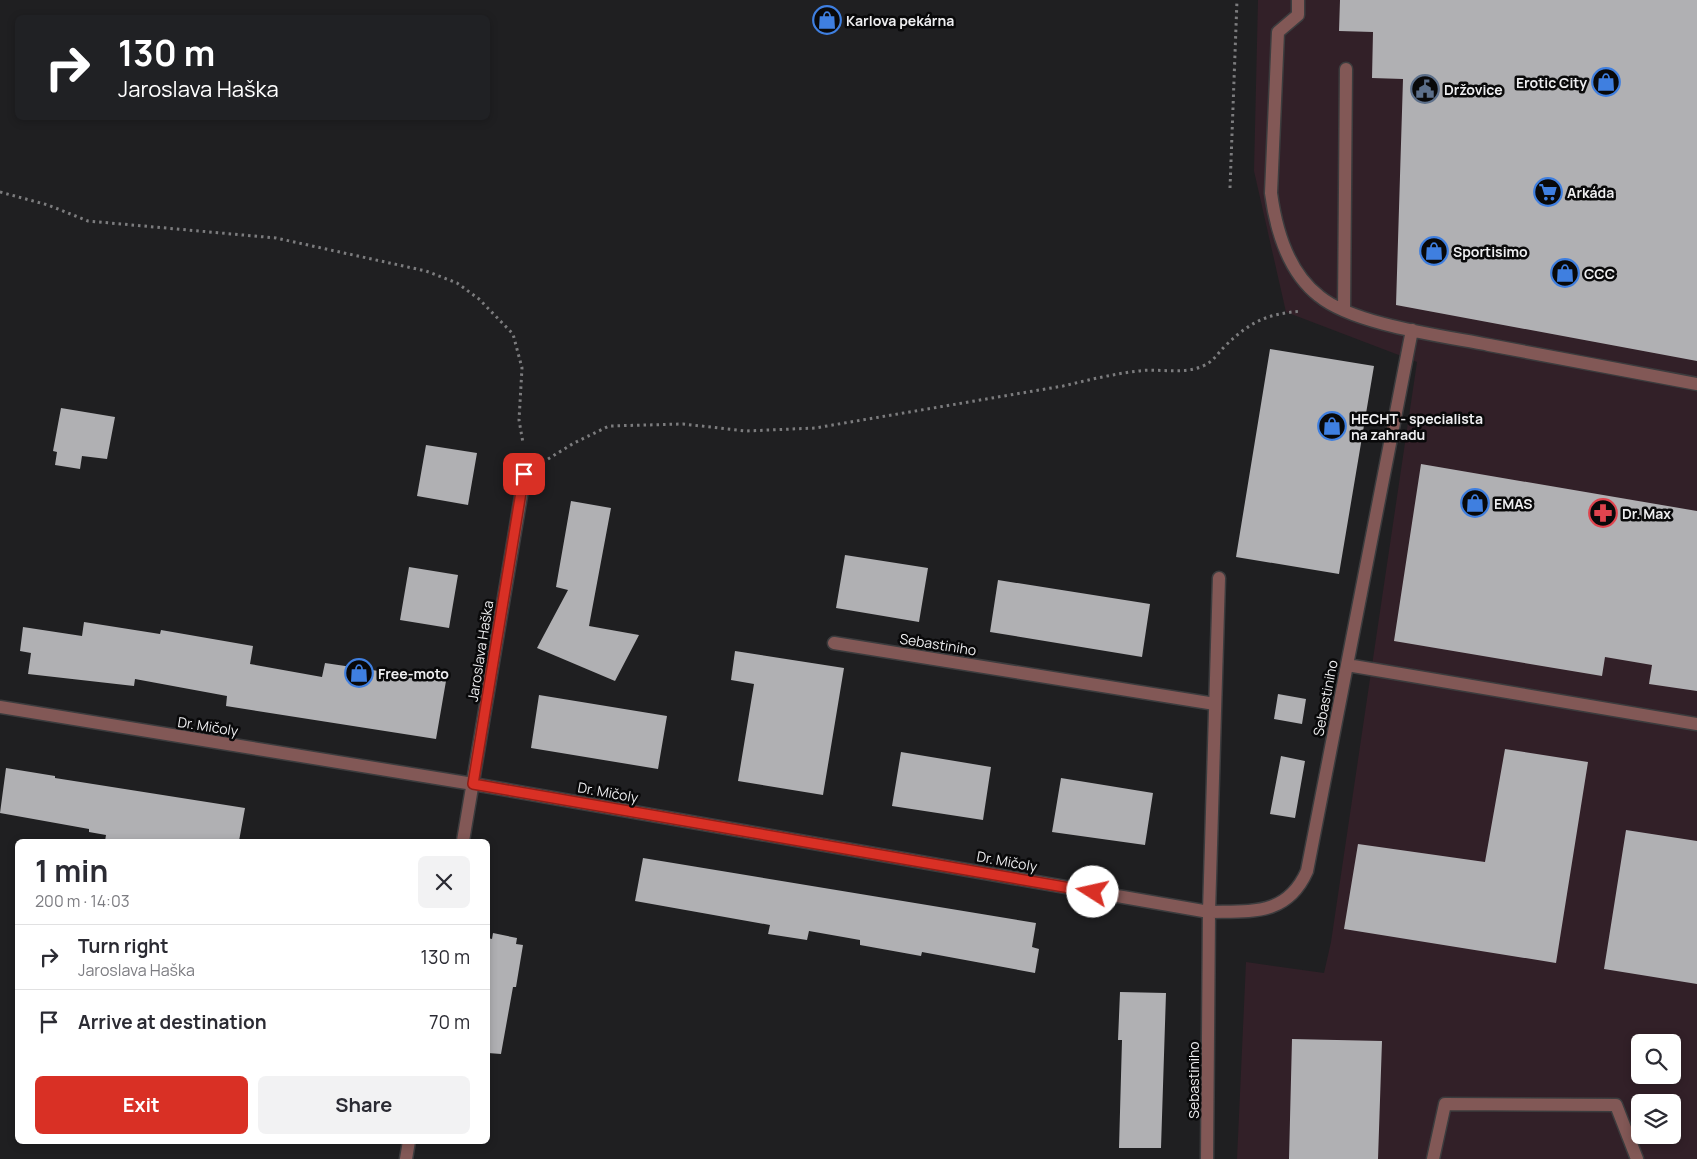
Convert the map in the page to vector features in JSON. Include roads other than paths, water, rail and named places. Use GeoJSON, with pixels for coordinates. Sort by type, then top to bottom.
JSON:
{"type":"FeatureCollection","features":[{"type":"Feature","properties":{"kind":"street"},"geometry":{"type":"LineString","coordinates":[[1298,0],[1298,15],[1278,32],[1271,192],[1274,217],[1290,260],[1302,279],[1319,297],[1344,310],[1412,330],[1697,384]]}},
{"type":"Feature","properties":{"kind":"street"},"geometry":{"type":"LineString","coordinates":[[1344,310],[1346,69]]}},
{"type":"Feature","properties":{"kind":"street","name":"Sebastiniho"},"geometry":{"type":"LineString","coordinates":[[1210,912],[1253,910],[1277,906],[1300,887],[1307,871],[1412,330]]}},
{"type":"Feature","properties":{"kind":"street","name":"Jaroslava Haška"},"geometry":{"type":"LineString","coordinates":[[463,839],[525,470]]}},
{"type":"Feature","properties":{"kind":"street","name":"Sebastiniho"},"geometry":{"type":"LineString","coordinates":[[1207,1159],[1210,912],[1219,578]]}},
{"type":"Feature","properties":{"kind":"street","name":"Sebastiniho"},"geometry":{"type":"LineString","coordinates":[[834,643],[1215,704]]}},
{"type":"Feature","properties":{"kind":"street"},"geometry":{"type":"LineString","coordinates":[[1347,665],[1697,724]]}},
{"type":"Feature","properties":{"kind":"street","name":"Dr. Mičoly"},"geometry":{"type":"LineString","coordinates":[[0,708],[473,784],[1210,912]]}},
{"type":"Feature","properties":{"kind":"street"},"geometry":{"type":"LineString","coordinates":[[1433,1159],[1445,1104],[1616,1105],[1637,1159]]}},
{"type":"Feature","properties":{"kind":"street"},"geometry":{"type":"LineString","coordinates":[[406,1159],[408,1144]]}},
{"type":"Feature","properties":{"kind":"place","name":"Karlova pekárna"},"geometry":{"type":"Point","coordinates":[827,20]}},
{"type":"Feature","properties":{"kind":"place","name":"Erotic City"},"geometry":{"type":"Point","coordinates":[1606,82]}},
{"type":"Feature","properties":{"kind":"place","name":"Držovice"},"geometry":{"type":"Point","coordinates":[1425,89]}},
{"type":"Feature","properties":{"kind":"place","name":"Arkáda"},"geometry":{"type":"Point","coordinates":[1548,192]}},
{"type":"Feature","properties":{"kind":"place","name":"Sportisimo"},"geometry":{"type":"Point","coordinates":[1434,251]}},
{"type":"Feature","properties":{"kind":"place","name":"CCC"},"geometry":{"type":"Point","coordinates":[1565,273]}},
{"type":"Feature","properties":{"kind":"place","name":"HECHT - specialista na zahradu"},"geometry":{"type":"Point","coordinates":[1332,426]}},
{"type":"Feature","properties":{"kind":"place","name":"EMAS"},"geometry":{"type":"Point","coordinates":[1475,503]}},
{"type":"Feature","properties":{"kind":"place","name":"Dr. Max"},"geometry":{"type":"Point","coordinates":[1603,513]}},
{"type":"Feature","properties":{"kind":"place","name":"Free-moto"},"geometry":{"type":"Point","coordinates":[359,673]}}]}
